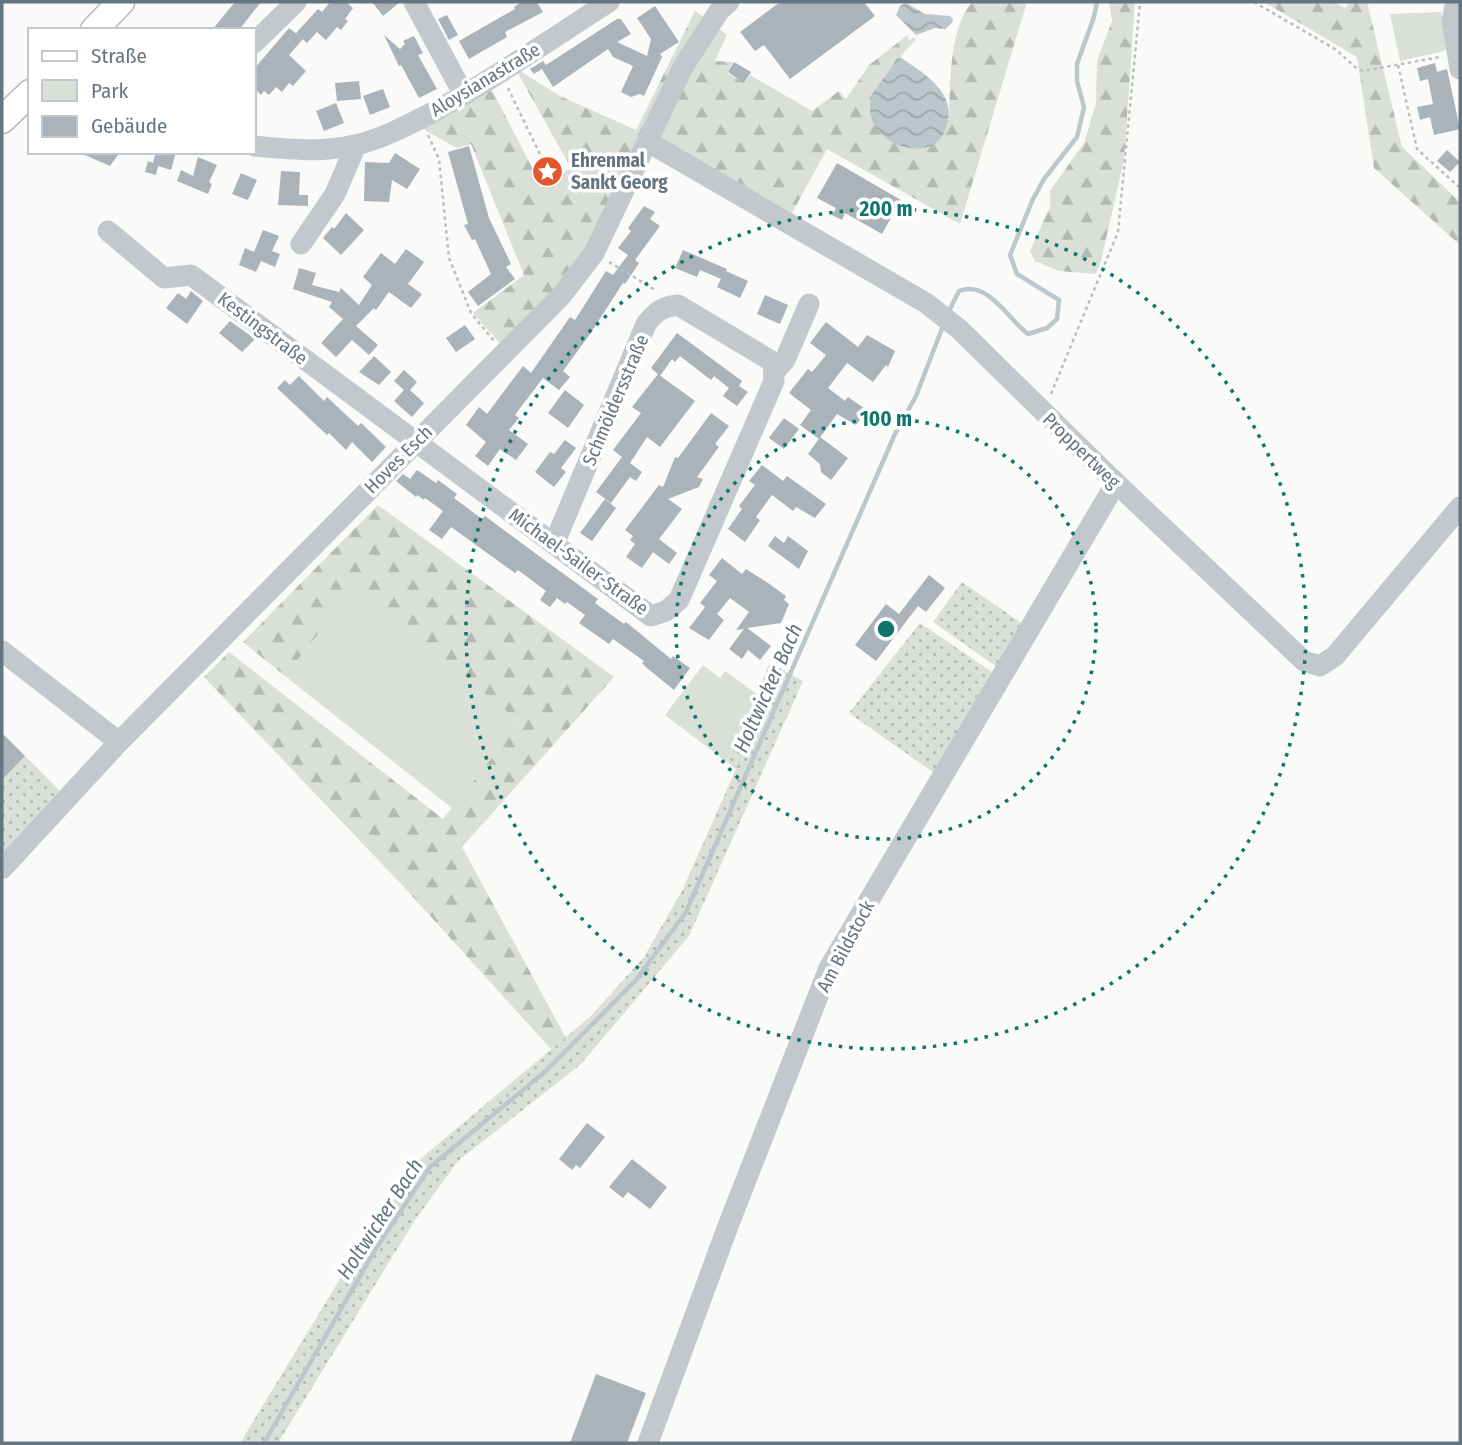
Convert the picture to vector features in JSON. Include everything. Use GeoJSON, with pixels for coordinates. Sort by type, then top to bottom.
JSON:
{"type":"FeatureCollection","features":[{"type":"Feature","properties":{"kind":"main road"},"geometry":{"type":"LineString","coordinates":[[96,28],[121,2]]}},
{"type":"Feature","properties":{"kind":"main road"},"geometry":{"type":"LineString","coordinates":[[2,120],[28,95]]}},
{"type":"Feature","properties":{"kind":"street"},"geometry":{"type":"LineString","coordinates":[[256,41],[296,2]]}},
{"type":"Feature","properties":{"kind":"street"},"geometry":{"type":"LineString","coordinates":[[414,2],[464,95]]}},
{"type":"Feature","properties":{"kind":"street","name":"Aloysianastraße"},"geometry":{"type":"LineString","coordinates":[[256,146],[306,150],[356,145],[398,130],[464,95],[609,2]]}},
{"type":"Feature","properties":{"kind":"street"},"geometry":{"type":"LineString","coordinates":[[1456,2],[1452,21],[1459,61]]}},
{"type":"Feature","properties":{"kind":"street","name":"Hoves Esch"},"geometry":{"type":"LineString","coordinates":[[2,869],[119,742],[561,296],[594,253],[684,68],[718,5]]}},
{"type":"Feature","properties":{"kind":"street","name":"Proppertweg"},"geometry":{"type":"LineString","coordinates":[[648,142],[926,303],[959,329],[1116,483],[1304,661],[1320,666],[1335,656],[1460,507]]}},
{"type":"Feature","properties":{"kind":"street"},"geometry":{"type":"LineString","coordinates":[[301,244],[335,194],[356,145]]}},
{"type":"Feature","properties":{"kind":"street","name":"Kestingstraße"},"geometry":{"type":"LineString","coordinates":[[108,232],[164,278],[191,275],[416,441]]}},
{"type":"Feature","properties":{"kind":"street"},"geometry":{"type":"LineString","coordinates":[[666,306],[678,305],[764,355],[772,362],[775,370],[785,359],[809,304]]}},
{"type":"Feature","properties":{"kind":"street","name":"Schmöldersstraße"},"geometry":{"type":"LineString","coordinates":[[554,544],[646,324],[655,311],[666,306]]}},
{"type":"Feature","properties":{"kind":"street","name":"Michael-Sailer-Straße"},"geometry":{"type":"LineString","coordinates":[[416,441],[651,616],[666,611],[678,600],[774,382],[775,370]]}},
{"type":"Feature","properties":{"kind":"street","name":"Am Bildstock"},"geometry":{"type":"LineString","coordinates":[[648,1443],[728,1226],[829,968],[1116,483]]}},
{"type":"Feature","properties":{"kind":"street"},"geometry":{"type":"LineString","coordinates":[[2,651],[119,742]]}},
{"type":"Feature","properties":{"kind":"path"},"geometry":{"type":"LineString","coordinates":[[1044,412],[1118,232],[1140,2]]}},
{"type":"Feature","properties":{"kind":"path"},"geometry":{"type":"LineString","coordinates":[[1254,2],[1335,49],[1355,67],[1367,71],[1398,65],[1459,61]]}},
{"type":"Feature","properties":{"kind":"path"},"geometry":{"type":"LineString","coordinates":[[1398,65],[1417,149],[1460,188]]}},
{"type":"Feature","properties":{"kind":"path"},"geometry":{"type":"LineString","coordinates":[[500,72],[548,171]]}},
{"type":"Feature","properties":{"kind":"path"},"geometry":{"type":"LineString","coordinates":[[421,119],[439,159],[449,258],[471,313],[505,354]]}},
{"type":"Feature","properties":{"kind":"path"},"geometry":{"type":"LineString","coordinates":[[594,253],[657,291],[666,306]]}},
{"type":"Feature","properties":{"kind":"green space"},"geometry":{"type":"Polygon","coordinates":[[[973,2],[1027,2],[960,224],[827,149],[792,213],[656,140],[631,198],[511,356],[473,313],[524,275],[471,144],[457,148],[421,128],[491,88],[542,187],[571,168],[515,68],[560,96],[636,130],[695,11],[727,35],[715,61],[733,62],[727,73],[745,83],[750,75],[812,111],[839,91],[846,99],[869,65],[909,34],[907,37],[910,41],[913,37],[916,40],[875,91],[949,120],[955,41],[965,12],[973,2]]]}},
{"type":"Feature","properties":{"kind":"green space"},"geometry":{"type":"Polygon","coordinates":[[[1109,2],[1135,2],[1124,160],[1096,274],[1059,271],[1035,261],[1030,251],[1050,207],[1050,191],[1084,143],[1096,103],[1097,61],[1112,21],[1109,2]]]}},
{"type":"Feature","properties":{"kind":"green space"},"geometry":{"type":"Polygon","coordinates":[[[1264,2],[1334,2],[1345,8],[1350,2],[1367,2],[1402,147],[1460,202],[1460,245],[1374,168],[1357,57],[1264,2]]]}},
{"type":"Feature","properties":{"kind":"green space"},"geometry":{"type":"Polygon","coordinates":[[[1441,12],[1448,48],[1400,61],[1390,14],[1441,12]]]}},
{"type":"Feature","properties":{"kind":"green space"},"geometry":{"type":"Polygon","coordinates":[[[378,505],[614,677],[462,847],[566,1038],[551,1049],[403,886],[204,677],[229,652],[443,819],[520,722],[353,590],[285,676],[243,642],[378,505]]]}},
{"type":"Feature","properties":{"kind":"green space"},"geometry":{"type":"Polygon","coordinates":[[[962,582],[1024,625],[997,667],[933,622],[962,582]]]}},
{"type":"Feature","properties":{"kind":"green space"},"geometry":{"type":"Polygon","coordinates":[[[353,589],[520,722],[452,808],[285,676],[353,589]]]}},
{"type":"Feature","properties":{"kind":"green space"},"geometry":{"type":"Polygon","coordinates":[[[920,623],[995,674],[940,777],[849,713],[920,623]]]}},
{"type":"Feature","properties":{"kind":"green space"},"geometry":{"type":"Polygon","coordinates":[[[770,663],[803,681],[689,936],[581,1064],[458,1161],[415,1220],[278,1443],[240,1443],[406,1171],[591,1016],[644,957],[682,891],[736,769],[727,762],[770,663]]]}},
{"type":"Feature","properties":{"kind":"green space"},"geometry":{"type":"Polygon","coordinates":[[[703,665],[720,678],[725,671],[757,694],[727,762],[665,715],[703,665]]]}},
{"type":"Feature","properties":{"kind":"green space"},"geometry":{"type":"Polygon","coordinates":[[[25,756],[64,795],[2,861],[2,779],[25,756]]]}},
{"type":"Feature","properties":{"kind":"water"},"geometry":{"type":"Polygon","coordinates":[[[906,3],[925,14],[950,16],[952,23],[945,29],[935,28],[916,35],[896,15],[900,6],[906,3]]]}},
{"type":"Feature","properties":{"kind":"water"},"geometry":{"type":"Polygon","coordinates":[[[901,58],[930,78],[948,105],[946,128],[941,138],[933,145],[910,148],[899,145],[888,140],[873,123],[870,112],[873,94],[896,59],[901,58]]]}},
{"type":"Feature","properties":{"kind":"building"},"geometry":{"type":"Polygon","coordinates":[[[235,2],[261,2],[241,28],[214,28],[235,2]]]}},
{"type":"Feature","properties":{"kind":"building"},"geometry":{"type":"Polygon","coordinates":[[[330,2],[346,2],[353,8],[345,19],[348,21],[341,30],[337,27],[326,40],[317,32],[307,43],[296,33],[318,9],[322,12],[330,2]]]}},
{"type":"Feature","properties":{"kind":"building"},"geometry":{"type":"Polygon","coordinates":[[[372,2],[400,2],[383,16],[372,2]]]}},
{"type":"Feature","properties":{"kind":"building"},"geometry":{"type":"Polygon","coordinates":[[[522,2],[537,2],[543,12],[505,32],[507,37],[469,59],[459,41],[515,9],[514,7],[522,2]]]}},
{"type":"Feature","properties":{"kind":"building"},"geometry":{"type":"Polygon","coordinates":[[[780,2],[864,2],[875,16],[790,79],[764,45],[755,51],[740,32],[780,2]]]}},
{"type":"Feature","properties":{"kind":"building"},"geometry":{"type":"Polygon","coordinates":[[[655,6],[679,42],[660,54],[662,57],[644,96],[640,94],[631,97],[621,92],[633,66],[613,57],[608,49],[553,87],[542,69],[534,74],[530,69],[543,61],[546,65],[617,19],[621,19],[631,34],[617,42],[647,56],[651,39],[637,18],[655,6]]]}},
{"type":"Feature","properties":{"kind":"building"},"geometry":{"type":"Polygon","coordinates":[[[447,15],[458,35],[449,40],[438,19],[447,15]]]}},
{"type":"Feature","properties":{"kind":"building"},"geometry":{"type":"Polygon","coordinates":[[[289,28],[303,39],[289,55],[306,71],[293,86],[289,83],[282,92],[276,87],[269,95],[264,91],[261,95],[256,90],[256,67],[289,28]]]}},
{"type":"Feature","properties":{"kind":"building"},"geometry":{"type":"Polygon","coordinates":[[[384,35],[400,49],[405,44],[403,41],[414,36],[423,53],[418,55],[437,89],[419,98],[384,35]]]}},
{"type":"Feature","properties":{"kind":"building"},"geometry":{"type":"Polygon","coordinates":[[[734,62],[751,72],[744,83],[728,72],[734,62]]]}},
{"type":"Feature","properties":{"kind":"building"},"geometry":{"type":"Polygon","coordinates":[[[1435,63],[1437,72],[1447,69],[1460,129],[1434,135],[1430,117],[1420,120],[1417,107],[1433,104],[1428,79],[1420,81],[1417,68],[1435,63]]]}},
{"type":"Feature","properties":{"kind":"building"},"geometry":{"type":"Polygon","coordinates":[[[359,81],[361,99],[337,101],[335,83],[359,81]]]}},
{"type":"Feature","properties":{"kind":"building"},"geometry":{"type":"Polygon","coordinates":[[[383,89],[390,107],[370,115],[363,96],[383,89]]]}},
{"type":"Feature","properties":{"kind":"building"},"geometry":{"type":"Polygon","coordinates":[[[336,103],[344,123],[324,131],[316,111],[336,103]]]}},
{"type":"Feature","properties":{"kind":"building"},"geometry":{"type":"Polygon","coordinates":[[[469,146],[489,218],[511,264],[506,267],[515,279],[478,306],[468,292],[491,274],[475,239],[472,240],[464,225],[468,224],[448,152],[469,146]]]}},
{"type":"Feature","properties":{"kind":"building"},"geometry":{"type":"Polygon","coordinates":[[[1447,150],[1460,162],[1450,172],[1437,161],[1447,150]]]}},
{"type":"Feature","properties":{"kind":"building"},"geometry":{"type":"Polygon","coordinates":[[[395,153],[420,169],[407,189],[392,180],[389,202],[364,201],[365,162],[389,163],[395,153]]]}},
{"type":"Feature","properties":{"kind":"building"},"geometry":{"type":"Polygon","coordinates":[[[83,154],[119,154],[110,166],[83,154]]]}},
{"type":"Feature","properties":{"kind":"building"},"geometry":{"type":"Polygon","coordinates":[[[155,154],[175,154],[171,170],[158,166],[156,175],[145,172],[148,161],[153,163],[155,154]]]}},
{"type":"Feature","properties":{"kind":"building"},"geometry":{"type":"Polygon","coordinates":[[[198,157],[217,165],[209,182],[212,184],[208,194],[177,181],[181,170],[193,176],[198,157]]]}},
{"type":"Feature","properties":{"kind":"building"},"geometry":{"type":"Polygon","coordinates":[[[837,163],[901,200],[882,234],[845,213],[842,220],[832,215],[836,208],[817,198],[837,163]]]}},
{"type":"Feature","properties":{"kind":"building"},"geometry":{"type":"Polygon","coordinates":[[[281,171],[300,172],[299,195],[308,195],[308,206],[278,205],[281,171]]]}},
{"type":"Feature","properties":{"kind":"building"},"geometry":{"type":"Polygon","coordinates":[[[241,173],[257,180],[248,200],[232,194],[241,173]]]}},
{"type":"Feature","properties":{"kind":"building"},"geometry":{"type":"Polygon","coordinates":[[[644,206],[655,212],[650,219],[660,226],[635,260],[639,263],[563,371],[570,377],[559,390],[543,378],[515,415],[519,418],[509,430],[528,444],[516,460],[500,449],[488,466],[475,456],[486,442],[466,425],[479,407],[487,414],[523,366],[531,373],[570,317],[575,320],[606,271],[613,275],[628,255],[618,248],[631,231],[628,228],[644,206]]]}},
{"type":"Feature","properties":{"kind":"building"},"geometry":{"type":"Polygon","coordinates":[[[346,213],[364,230],[341,255],[323,238],[346,213]]]}},
{"type":"Feature","properties":{"kind":"building"},"geometry":{"type":"Polygon","coordinates":[[[263,230],[279,236],[272,251],[280,254],[275,267],[261,261],[256,272],[239,265],[245,248],[254,252],[263,230]]]}},
{"type":"Feature","properties":{"kind":"building"},"geometry":{"type":"Polygon","coordinates":[[[406,249],[424,262],[408,284],[422,294],[411,308],[389,292],[376,310],[374,308],[356,326],[378,345],[369,355],[352,340],[336,357],[321,343],[343,319],[329,307],[332,302],[293,289],[299,268],[316,273],[312,285],[339,292],[341,288],[359,305],[372,285],[363,277],[381,253],[395,264],[406,249]]]}},
{"type":"Feature","properties":{"kind":"building"},"geometry":{"type":"Polygon","coordinates":[[[683,250],[748,281],[740,298],[717,287],[721,279],[700,270],[697,277],[675,268],[683,250]]]}},
{"type":"Feature","properties":{"kind":"building"},"geometry":{"type":"Polygon","coordinates":[[[191,291],[203,301],[187,324],[166,308],[178,293],[186,299],[191,291]]]}},
{"type":"Feature","properties":{"kind":"building"},"geometry":{"type":"Polygon","coordinates":[[[765,295],[788,305],[780,324],[757,314],[765,295]]]}},
{"type":"Feature","properties":{"kind":"building"},"geometry":{"type":"Polygon","coordinates":[[[230,321],[255,339],[242,352],[219,333],[230,321]]]}},
{"type":"Feature","properties":{"kind":"building"},"geometry":{"type":"Polygon","coordinates":[[[826,322],[858,347],[867,335],[895,351],[888,367],[886,365],[873,382],[847,363],[828,388],[845,401],[848,397],[867,410],[856,425],[837,414],[819,439],[800,425],[811,410],[789,393],[808,369],[812,372],[826,355],[810,343],[826,322]]]}},
{"type":"Feature","properties":{"kind":"building"},"geometry":{"type":"Polygon","coordinates":[[[465,325],[475,339],[456,352],[446,338],[465,325]]]}},
{"type":"Feature","properties":{"kind":"building"},"geometry":{"type":"Polygon","coordinates":[[[677,333],[742,381],[739,386],[748,392],[737,406],[723,396],[729,388],[714,376],[711,380],[680,356],[675,362],[672,359],[660,376],[651,368],[677,333]]]}},
{"type":"Feature","properties":{"kind":"building"},"geometry":{"type":"Polygon","coordinates":[[[374,356],[391,372],[379,385],[359,372],[374,356]]]}},
{"type":"Feature","properties":{"kind":"building"},"geometry":{"type":"Polygon","coordinates":[[[404,370],[417,382],[410,390],[424,403],[412,417],[394,401],[404,390],[394,381],[404,370]]]}},
{"type":"Feature","properties":{"kind":"building"},"geometry":{"type":"Polygon","coordinates":[[[658,374],[695,401],[660,447],[647,437],[630,463],[642,472],[636,481],[630,477],[611,503],[596,492],[622,457],[613,450],[641,413],[632,407],[658,374]]]}},
{"type":"Feature","properties":{"kind":"building"},"geometry":{"type":"Polygon","coordinates":[[[299,376],[324,401],[327,397],[358,426],[361,423],[386,447],[372,462],[352,442],[346,450],[277,388],[285,380],[290,385],[299,376]]]}},
{"type":"Feature","properties":{"kind":"building"},"geometry":{"type":"Polygon","coordinates":[[[565,390],[584,405],[568,428],[548,413],[565,390]]]}},
{"type":"Feature","properties":{"kind":"building"},"geometry":{"type":"Polygon","coordinates":[[[711,413],[729,426],[715,444],[719,447],[697,477],[703,479],[699,487],[668,499],[682,509],[659,539],[677,553],[669,564],[653,552],[642,568],[626,557],[635,544],[630,540],[633,536],[625,530],[659,485],[663,487],[675,457],[678,458],[711,413]]]}},
{"type":"Feature","properties":{"kind":"building"},"geometry":{"type":"Polygon","coordinates":[[[784,418],[799,429],[784,449],[769,438],[784,418]]]}},
{"type":"Feature","properties":{"kind":"building"},"geometry":{"type":"Polygon","coordinates":[[[820,437],[848,458],[831,480],[821,472],[820,464],[808,454],[820,437]]]}},
{"type":"Feature","properties":{"kind":"building"},"geometry":{"type":"Polygon","coordinates":[[[565,440],[576,448],[561,468],[566,472],[554,487],[535,472],[550,452],[554,454],[565,440]]]}},
{"type":"Feature","properties":{"kind":"building"},"geometry":{"type":"Polygon","coordinates":[[[762,465],[783,481],[787,476],[826,504],[815,518],[796,507],[793,511],[772,495],[756,517],[760,520],[745,542],[728,529],[742,509],[739,506],[755,485],[749,481],[762,465]]]}},
{"type":"Feature","properties":{"kind":"building"},"geometry":{"type":"Polygon","coordinates":[[[417,470],[436,483],[438,480],[457,494],[454,498],[482,519],[485,516],[598,599],[595,603],[624,624],[626,622],[671,659],[673,656],[690,668],[674,690],[647,668],[642,663],[644,661],[613,639],[609,644],[579,623],[585,615],[567,602],[565,604],[557,598],[550,607],[540,600],[546,591],[518,570],[515,573],[451,527],[442,539],[429,530],[443,511],[425,498],[416,497],[396,481],[403,474],[410,479],[417,470]]]}},
{"type":"Feature","properties":{"kind":"building"},"geometry":{"type":"Polygon","coordinates":[[[605,499],[616,508],[592,541],[580,533],[605,499]]]}},
{"type":"Feature","properties":{"kind":"building"},"geometry":{"type":"Polygon","coordinates":[[[775,536],[784,543],[788,536],[808,551],[799,569],[768,546],[775,536]]]}},
{"type":"Feature","properties":{"kind":"building"},"geometry":{"type":"Polygon","coordinates":[[[722,558],[742,574],[746,569],[768,583],[786,596],[784,600],[789,604],[781,623],[747,628],[771,646],[760,660],[748,650],[742,659],[729,649],[744,629],[736,630],[749,612],[730,598],[717,614],[724,620],[709,640],[689,628],[705,607],[700,603],[717,581],[709,575],[722,558]]]}},
{"type":"Feature","properties":{"kind":"building"},"geometry":{"type":"Polygon","coordinates":[[[929,575],[945,588],[926,612],[918,606],[876,661],[855,645],[886,604],[899,614],[929,575]]]}},
{"type":"Feature","properties":{"kind":"building"},"geometry":{"type":"Polygon","coordinates":[[[2,733],[25,756],[2,780],[2,733]]]}},
{"type":"Feature","properties":{"kind":"building"},"geometry":{"type":"Polygon","coordinates":[[[587,1123],[605,1137],[580,1168],[576,1165],[572,1170],[559,1159],[587,1123]]]}},
{"type":"Feature","properties":{"kind":"building"},"geometry":{"type":"Polygon","coordinates":[[[632,1159],[667,1187],[650,1209],[628,1192],[623,1198],[609,1187],[632,1159]]]}},
{"type":"Feature","properties":{"kind":"building"},"geometry":{"type":"Polygon","coordinates":[[[596,1374],[646,1393],[627,1443],[570,1443],[596,1374]]]}},
{"type":"Feature","properties":{"kind":"waterway","name":"Holtwicker Bach"},"geometry":{"type":"LineString","coordinates":[[949,311],[959,291],[969,289],[988,296],[1028,334],[1047,328],[1057,319],[1059,300],[1017,274],[1010,255],[1044,179],[1077,137],[1084,107],[1077,81],[1077,64],[1097,2]]}},
{"type":"Feature","properties":{"kind":"waterway","name":"Holtwicker Bach"},"geometry":{"type":"LineString","coordinates":[[264,1443],[375,1250],[430,1167],[547,1070],[636,980],[686,912],[895,434],[916,396],[943,326]]}},
{"type":"Feature","properties":{"kind":"place","name":"Ehrenmal Sankt Georg"},"geometry":{"type":"Point","coordinates":[548,171]}}]}
